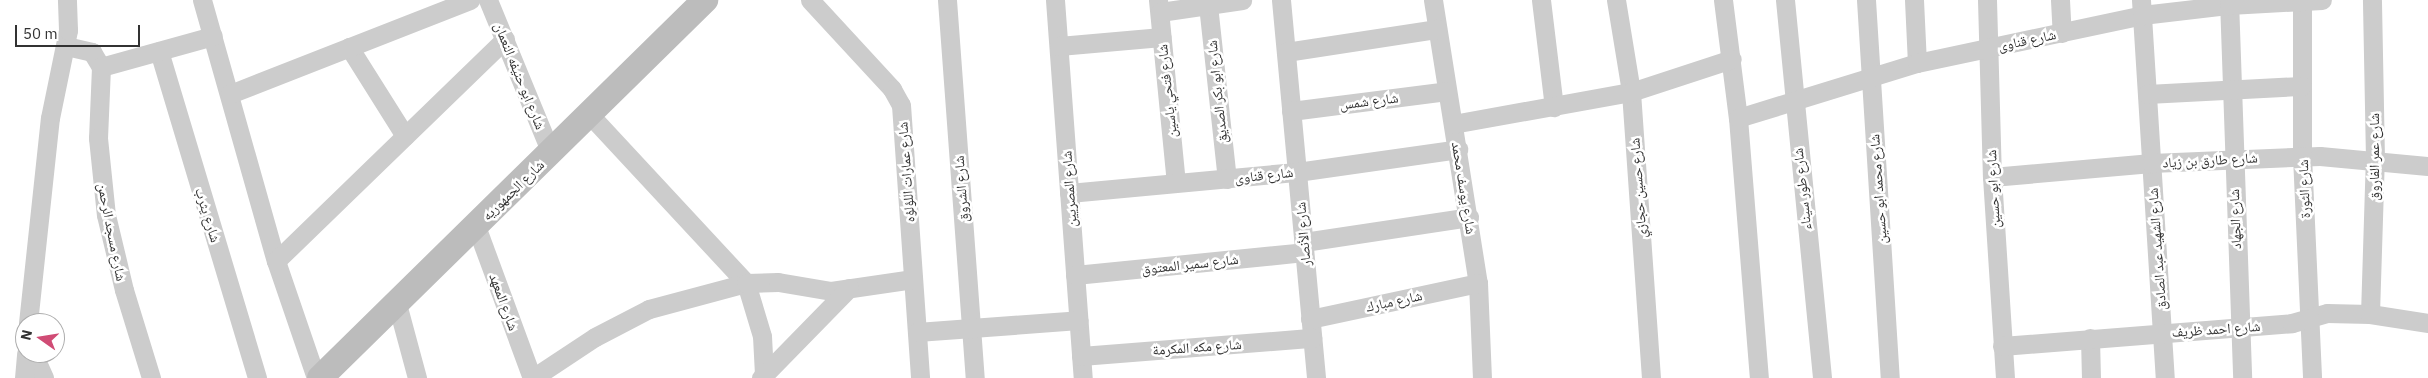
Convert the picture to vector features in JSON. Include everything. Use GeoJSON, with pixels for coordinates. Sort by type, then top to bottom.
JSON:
{"type":"FeatureCollection","features":[{"type":"Feature","properties":{"kind":"main road","name":"شارع الجمهوريه"},"geometry":{"type":"LineString","coordinates":[[320,378],[396,300],[476,226],[705,0]]}},
{"type":"Feature","properties":{"kind":"street"},"geometry":{"type":"LineString","coordinates":[[29,313],[50,118],[66,46],[67,0]]}},
{"type":"Feature","properties":{"kind":"street"},"geometry":{"type":"LineString","coordinates":[[230,94],[470,0]]}},
{"type":"Feature","properties":{"kind":"street","name":"شارع ابو حنيفه النعمان"},"geometry":{"type":"LineString","coordinates":[[488,0],[506,39],[551,153]]}},
{"type":"Feature","properties":{"kind":"street","name":"شارع عمارات اللؤلؤه"},"geometry":{"type":"LineString","coordinates":[[810,0],[892,89],[901,105],[920,378]]}},
{"type":"Feature","properties":{"kind":"street","name":"شارع الشروق"},"geometry":{"type":"LineString","coordinates":[[947,0],[975,378]]}},
{"type":"Feature","properties":{"kind":"street","name":"شارع المصريين"},"geometry":{"type":"LineString","coordinates":[[1055,0],[1083,378]]}},
{"type":"Feature","properties":{"kind":"street"},"geometry":{"type":"LineString","coordinates":[[1159,6],[1242,0]]}},
{"type":"Feature","properties":{"kind":"street","name":"شارع الأنصار"},"geometry":{"type":"LineString","coordinates":[[1281,0],[1316,378]]}},
{"type":"Feature","properties":{"kind":"street","name":"شارع يوسف محمد"},"geometry":{"type":"LineString","coordinates":[[1433,0],[1478,283],[1482,378]]}},
{"type":"Feature","properties":{"kind":"street"},"geometry":{"type":"LineString","coordinates":[[1541,0],[1554,107]]}},
{"type":"Feature","properties":{"kind":"street","name":"شارع حسين حجازي"},"geometry":{"type":"LineString","coordinates":[[1616,0],[1632,92],[1651,378]]}},
{"type":"Feature","properties":{"kind":"street"},"geometry":{"type":"LineString","coordinates":[[1723,0],[1738,118],[1759,378]]}},
{"type":"Feature","properties":{"kind":"street","name":"شارع طور سيناء"},"geometry":{"type":"LineString","coordinates":[[1785,0],[1793,102],[1822,378]]}},
{"type":"Feature","properties":{"kind":"street","name":"شارع محمد ابو حسين"},"geometry":{"type":"LineString","coordinates":[[1866,0],[1890,378]]}},
{"type":"Feature","properties":{"kind":"street"},"geometry":{"type":"LineString","coordinates":[[1914,0],[1917,63]]}},
{"type":"Feature","properties":{"kind":"street","name":"شارع ابو حسين"},"geometry":{"type":"LineString","coordinates":[[1987,0],[1992,177],[2005,378]]}},
{"type":"Feature","properties":{"kind":"street"},"geometry":{"type":"LineString","coordinates":[[2060,0],[2062,33]]}},
{"type":"Feature","properties":{"kind":"street","name":"شارع قناوى"},"geometry":{"type":"LineString","coordinates":[[1738,118],[1917,63],[2062,33],[2142,8],[2322,0]]}},
{"type":"Feature","properties":{"kind":"street","name":"شارع عمر الفاروق"},"geometry":{"type":"LineString","coordinates":[[2370,314],[2375,159],[2372,0]]}},
{"type":"Feature","properties":{"kind":"street"},"geometry":{"type":"LineString","coordinates":[[204,1],[276,261],[316,378]]}},
{"type":"Feature","properties":{"kind":"street","name":"شارع الثورة"},"geometry":{"type":"LineString","coordinates":[[2302,1],[2302,156],[2312,378]]}},
{"type":"Feature","properties":{"kind":"street","name":"شارع ابو بكر الصديق"},"geometry":{"type":"LineString","coordinates":[[1213,3],[1227,179]]}},
{"type":"Feature","properties":{"kind":"street","name":"شارع الجهاد"},"geometry":{"type":"LineString","coordinates":[[2229,3],[2242,378]]}},
{"type":"Feature","properties":{"kind":"street","name":"شارع فتحي ياسين"},"geometry":{"type":"LineString","coordinates":[[1159,6],[1176,182]]}},
{"type":"Feature","properties":{"kind":"street","name":"شارع الشهيد عبد الصادق"},"geometry":{"type":"LineString","coordinates":[[2142,8],[2165,378]]}},
{"type":"Feature","properties":{"kind":"street"},"geometry":{"type":"LineString","coordinates":[[1286,52],[1437,29]]}},
{"type":"Feature","properties":{"kind":"street"},"geometry":{"type":"LineString","coordinates":[[66,46],[92,52],[100,67],[213,36]]}},
{"type":"Feature","properties":{"kind":"street"},"geometry":{"type":"LineString","coordinates":[[1059,46],[1162,37]]}},
{"type":"Feature","properties":{"kind":"street"},"geometry":{"type":"LineString","coordinates":[[276,261],[506,39]]}},
{"type":"Feature","properties":{"kind":"street"},"geometry":{"type":"LineString","coordinates":[[349,47],[405,136]]}},
{"type":"Feature","properties":{"kind":"street","name":"شارع يثرب"},"geometry":{"type":"LineString","coordinates":[[159,51],[257,378]]}},
{"type":"Feature","properties":{"kind":"street"},"geometry":{"type":"LineString","coordinates":[[1453,124],[1632,92],[1732,59]]}},
{"type":"Feature","properties":{"kind":"street","name":"شارع مسجد الرحمن"},"geometry":{"type":"LineString","coordinates":[[100,67],[98,138],[106,215],[124,290],[151,378]]}},
{"type":"Feature","properties":{"kind":"street"},"geometry":{"type":"LineString","coordinates":[[2147,94],[2302,86]]}},
{"type":"Feature","properties":{"kind":"street","name":"شارع شمس"},"geometry":{"type":"LineString","coordinates":[[1291,110],[1447,91]]}},
{"type":"Feature","properties":{"kind":"street"},"geometry":{"type":"LineString","coordinates":[[590,115],[746,283],[762,336],[762,377]]}},
{"type":"Feature","properties":{"kind":"street","name":"شارع قناوى"},"geometry":{"type":"LineString","coordinates":[[1069,194],[1176,182],[1297,172],[1458,149]]}},
{"type":"Feature","properties":{"kind":"street","name":"شارع طارق بن زياد"},"geometry":{"type":"LineString","coordinates":[[1992,177],[2151,163],[2302,156],[2375,159],[2428,166]]}},
{"type":"Feature","properties":{"kind":"street","name":"شارع سمير المعتوق"},"geometry":{"type":"LineString","coordinates":[[1075,275],[1304,247],[1469,217]]}},
{"type":"Feature","properties":{"kind":"street","name":"شارع المعهد"},"geometry":{"type":"LineString","coordinates":[[476,226],[532,378]]}},
{"type":"Feature","properties":{"kind":"street"},"geometry":{"type":"LineString","coordinates":[[532,378],[596,337],[649,309],[746,283],[778,282],[815,290],[849,288],[913,279]]}},
{"type":"Feature","properties":{"kind":"street","name":"شارع مبارك"},"geometry":{"type":"LineString","coordinates":[[1310,318],[1478,283]]}},
{"type":"Feature","properties":{"kind":"street"},"geometry":{"type":"LineString","coordinates":[[762,377],[849,288]]}},
{"type":"Feature","properties":{"kind":"street"},"geometry":{"type":"LineString","coordinates":[[396,300],[417,378]]}},
{"type":"Feature","properties":{"kind":"street","name":"شارع احمد ظريف"},"geometry":{"type":"LineString","coordinates":[[2002,346],[2239,327],[2309,319],[2327,313],[2370,314],[2428,323]]}},
{"type":"Feature","properties":{"kind":"street"},"geometry":{"type":"LineString","coordinates":[[917,332],[1079,320]]}},
{"type":"Feature","properties":{"kind":"street","name":"شارع مكه المكرمة"},"geometry":{"type":"LineString","coordinates":[[1081,356],[1312,338]]}},
{"type":"Feature","properties":{"kind":"street"},"geometry":{"type":"LineString","coordinates":[[2090,338],[2092,378]]}},
{"type":"Feature","properties":{"kind":"street"},"geometry":{"type":"LineString","coordinates":[[24,378],[25,363]]}},
{"type":"Feature","properties":{"kind":"street"},"geometry":{"type":"LineString","coordinates":[[38,363],[44,378]]}}]}
